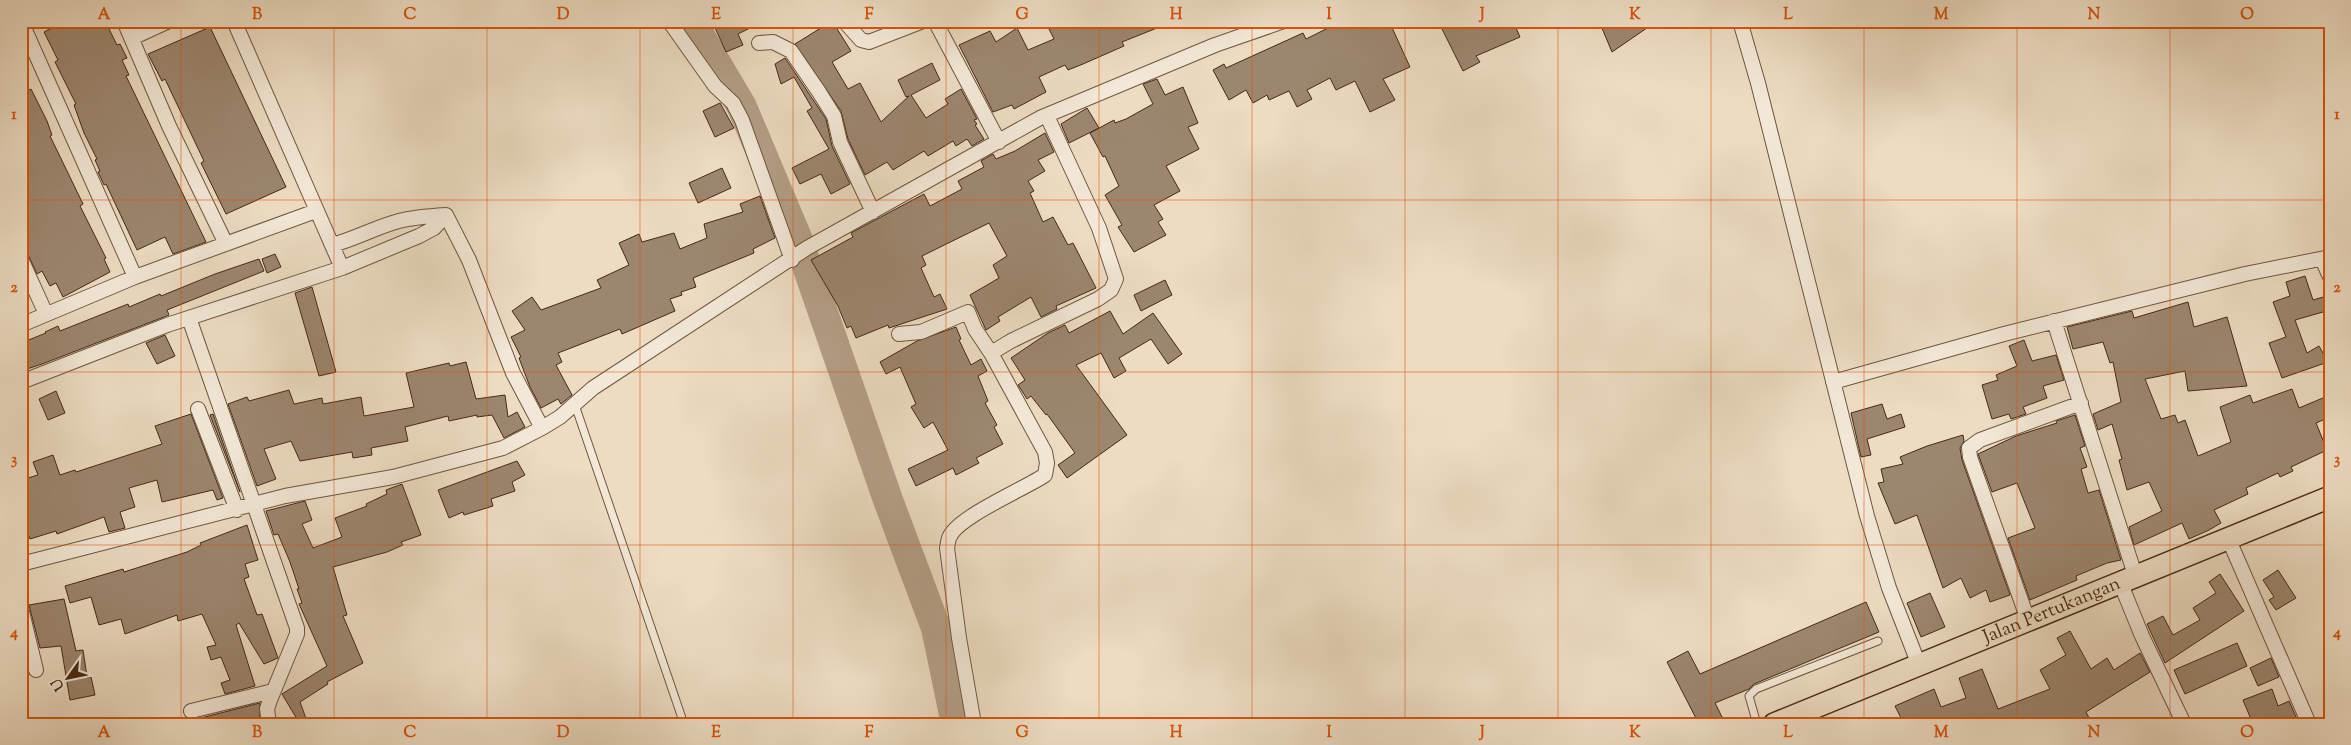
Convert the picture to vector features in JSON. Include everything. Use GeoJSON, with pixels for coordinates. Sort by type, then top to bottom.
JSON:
{"type":"FeatureCollection","features":[{"type":"Feature","properties":{"kind":"main road","name":"Jalan Pertukangan"},"geometry":{"type":"LineString","coordinates":[[1774,724],[2128,579],[2229,540],[2330,497]]}},
{"type":"Feature","properties":{"kind":"street"},"geometry":{"type":"LineString","coordinates":[[22,21],[135,277]]}},
{"type":"Feature","properties":{"kind":"street"},"geometry":{"type":"LineString","coordinates":[[124,21],[169,126],[226,244]]}},
{"type":"Feature","properties":{"kind":"street"},"geometry":{"type":"LineString","coordinates":[[132,38],[169,21]]}},
{"type":"Feature","properties":{"kind":"street"},"geometry":{"type":"LineString","coordinates":[[234,21],[342,268]]}},
{"type":"Feature","properties":{"kind":"street"},"geometry":{"type":"LineString","coordinates":[[669,21],[715,86],[733,103],[800,254]]}},
{"type":"Feature","properties":{"kind":"street"},"geometry":{"type":"LineString","coordinates":[[844,21],[861,40],[869,42],[923,21]]}},
{"type":"Feature","properties":{"kind":"street"},"geometry":{"type":"LineString","coordinates":[[935,21],[998,142]]}},
{"type":"Feature","properties":{"kind":"street"},"geometry":{"type":"LineString","coordinates":[[21,564],[177,522],[237,510],[285,496],[393,477],[494,450],[542,428],[576,405],[593,388],[800,254],[998,142],[1046,116],[1206,48],[1284,21]]}},
{"type":"Feature","properties":{"kind":"street"},"geometry":{"type":"LineString","coordinates":[[1740,21],[1758,83],[1834,382],[1842,422],[1889,588],[1919,665]]}},
{"type":"Feature","properties":{"kind":"street"},"geometry":{"type":"LineString","coordinates":[[758,43],[773,42],[791,51],[819,92],[834,116],[838,126],[840,142],[873,212]]}},
{"type":"Feature","properties":{"kind":"street"},"geometry":{"type":"LineString","coordinates":[[991,353],[1011,340],[1098,299],[1111,290],[1116,279],[1099,228],[1046,116]]}},
{"type":"Feature","properties":{"kind":"street"},"geometry":{"type":"LineString","coordinates":[[21,325],[135,277],[316,210]]}},
{"type":"Feature","properties":{"kind":"street"},"geometry":{"type":"LineString","coordinates":[[332,245],[357,238],[397,222],[424,216],[446,215]]}},
{"type":"Feature","properties":{"kind":"street"},"geometry":{"type":"LineString","coordinates":[[21,382],[188,318],[342,268],[419,236],[434,228],[446,215]]}},
{"type":"Feature","properties":{"kind":"street"},"geometry":{"type":"LineString","coordinates":[[446,215],[469,260],[513,373],[542,428]]}},
{"type":"Feature","properties":{"kind":"street"},"geometry":{"type":"LineString","coordinates":[[1834,382],[2054,321],[2245,274],[2326,258],[2330,277]]}},
{"type":"Feature","properties":{"kind":"street"},"geometry":{"type":"LineString","coordinates":[[21,259],[46,314]]}},
{"type":"Feature","properties":{"kind":"street"},"geometry":{"type":"LineString","coordinates":[[900,334],[921,332],[968,312],[975,329],[991,353],[1045,452],[1047,463],[1045,475],[966,519],[950,535],[947,548],[948,557],[959,638],[974,724]]}},
{"type":"Feature","properties":{"kind":"street"},"geometry":{"type":"LineString","coordinates":[[188,318],[224,413],[253,506],[297,628],[298,634],[267,709],[270,724]]}},
{"type":"Feature","properties":{"kind":"street"},"geometry":{"type":"LineString","coordinates":[[2054,321],[2081,403],[2142,636],[2184,724]]}},
{"type":"Feature","properties":{"kind":"street"},"geometry":{"type":"LineString","coordinates":[[2028,620],[1970,457],[1969,448],[1980,440],[2081,403]]}},
{"type":"Feature","properties":{"kind":"street"},"geometry":{"type":"LineString","coordinates":[[198,408],[237,510]]}},
{"type":"Feature","properties":{"kind":"street"},"geometry":{"type":"LineString","coordinates":[[2229,540],[2309,724]]}},
{"type":"Feature","properties":{"kind":"street"},"geometry":{"type":"LineString","coordinates":[[21,608],[36,670]]}},
{"type":"Feature","properties":{"kind":"street"},"geometry":{"type":"LineString","coordinates":[[190,711],[274,691]]}},
{"type":"Feature","properties":{"kind":"lane"},"geometry":{"type":"LineString","coordinates":[[576,405],[684,724]]}},
{"type":"Feature","properties":{"kind":"lane"},"geometry":{"type":"LineString","coordinates":[[1757,724],[1748,696],[1756,689],[1878,641]]}},
{"type":"Feature","properties":{"kind":"building"},"geometry":{"type":"Polygon","coordinates":[[[65,21],[105,21],[117,45],[120,44],[127,58],[122,60],[129,75],[126,76],[206,242],[173,254],[165,237],[137,250],[106,184],[104,185],[98,172],[100,171],[95,160],[97,159],[84,133],[74,105],[76,104],[55,62],[58,60],[44,32],[65,21]]]}},
{"type":"Feature","properties":{"kind":"building"},"geometry":{"type":"Polygon","coordinates":[[[712,21],[764,21],[738,34],[743,45],[726,52],[712,21]]]}},
{"type":"Feature","properties":{"kind":"building"},"geometry":{"type":"Polygon","coordinates":[[[832,21],[851,51],[832,62],[848,89],[860,83],[881,122],[909,96],[906,97],[898,80],[932,63],[940,80],[911,95],[926,118],[948,104],[945,99],[961,89],[977,119],[974,120],[977,124],[975,125],[984,139],[972,146],[967,139],[956,146],[953,141],[928,156],[924,151],[893,170],[887,162],[865,175],[848,139],[841,111],[795,44],[832,21]]]}},
{"type":"Feature","properties":{"kind":"building"},"geometry":{"type":"Polygon","coordinates":[[[1045,21],[1172,22],[1122,42],[1124,46],[1083,64],[1068,70],[1065,65],[1039,77],[1046,92],[1014,109],[1012,105],[993,112],[959,45],[990,31],[996,42],[1017,28],[1028,50],[1054,39],[1045,21]]]}},
{"type":"Feature","properties":{"kind":"building"},"geometry":{"type":"Polygon","coordinates":[[[1327,21],[1389,21],[1410,67],[1383,79],[1395,100],[1370,112],[1355,81],[1336,90],[1330,78],[1307,90],[1312,99],[1297,107],[1289,91],[1269,100],[1267,95],[1253,103],[1246,90],[1229,100],[1213,70],[1224,64],[1226,68],[1303,33],[1306,39],[1330,27],[1327,21]]]}},
{"type":"Feature","properties":{"kind":"building"},"geometry":{"type":"Polygon","coordinates":[[[1438,21],[1513,21],[1520,37],[1476,56],[1480,62],[1463,71],[1438,21]]]}},
{"type":"Feature","properties":{"kind":"building"},"geometry":{"type":"Polygon","coordinates":[[[1599,21],[1657,21],[1612,52],[1599,21]]]}},
{"type":"Feature","properties":{"kind":"building"},"geometry":{"type":"Polygon","coordinates":[[[210,27],[286,187],[226,214],[201,163],[204,161],[165,79],[162,81],[148,54],[210,27]]]}},
{"type":"Feature","properties":{"kind":"building"},"geometry":{"type":"Polygon","coordinates":[[[785,58],[826,119],[832,146],[850,184],[831,194],[821,174],[800,184],[792,168],[829,149],[807,111],[812,108],[794,77],[781,84],[775,64],[785,58]]]}},
{"type":"Feature","properties":{"kind":"building"},"geometry":{"type":"Polygon","coordinates":[[[1157,79],[1165,95],[1183,87],[1198,123],[1188,127],[1199,149],[1166,166],[1180,191],[1154,205],[1163,219],[1158,222],[1166,235],[1134,252],[1118,227],[1122,225],[1105,195],[1119,186],[1105,156],[1103,157],[1090,133],[1114,120],[1115,123],[1126,119],[1153,104],[1143,84],[1157,79]]]}},
{"type":"Feature","properties":{"kind":"building"},"geometry":{"type":"Polygon","coordinates":[[[31,89],[47,121],[52,135],[50,136],[83,204],[80,206],[106,258],[104,259],[110,272],[63,297],[56,283],[50,286],[42,271],[37,274],[25,248],[29,246],[21,231],[21,94],[31,89]]]}},
{"type":"Feature","properties":{"kind":"building"},"geometry":{"type":"Polygon","coordinates":[[[720,103],[734,128],[715,137],[703,111],[720,103]]]}},
{"type":"Feature","properties":{"kind":"building"},"geometry":{"type":"Polygon","coordinates":[[[1087,108],[1099,128],[1069,143],[1061,124],[1087,108]]]}},
{"type":"Feature","properties":{"kind":"building"},"geometry":{"type":"Polygon","coordinates":[[[1045,133],[1054,152],[1038,160],[1045,171],[1028,181],[1034,191],[1030,193],[1043,222],[1053,217],[1068,245],[1073,243],[1096,288],[1056,306],[1057,309],[1041,317],[1031,297],[998,317],[1000,321],[986,330],[970,295],[999,278],[993,265],[1007,256],[989,223],[922,256],[926,265],[921,268],[934,297],[940,294],[947,309],[889,328],[888,325],[856,338],[851,326],[847,328],[838,306],[811,260],[853,237],[851,233],[924,194],[930,206],[962,189],[958,181],[984,167],[981,161],[993,154],[996,159],[1015,151],[1045,133]]]}},
{"type":"Feature","properties":{"kind":"building"},"geometry":{"type":"Polygon","coordinates":[[[722,168],[731,188],[698,203],[689,183],[722,168]]]}},
{"type":"Feature","properties":{"kind":"building"},"geometry":{"type":"Polygon","coordinates":[[[760,196],[775,238],[753,249],[754,253],[693,278],[696,287],[681,292],[682,295],[670,299],[675,311],[622,334],[620,329],[558,353],[562,362],[556,365],[572,395],[561,404],[558,399],[541,408],[530,387],[519,358],[521,357],[511,337],[525,330],[512,311],[532,297],[541,310],[601,288],[597,280],[629,265],[619,243],[639,234],[642,242],[674,233],[680,249],[707,238],[704,224],[743,212],[740,204],[760,196]]]}},
{"type":"Feature","properties":{"kind":"building"},"geometry":{"type":"Polygon","coordinates":[[[275,254],[281,267],[267,273],[262,259],[275,254]]]}},
{"type":"Feature","properties":{"kind":"building"},"geometry":{"type":"Polygon","coordinates":[[[259,259],[264,271],[167,310],[169,315],[42,364],[27,369],[25,364],[21,366],[21,343],[58,326],[60,331],[128,304],[129,307],[259,259]]]}},
{"type":"Feature","properties":{"kind":"building"},"geometry":{"type":"Polygon","coordinates":[[[2305,276],[2313,300],[2330,295],[2330,310],[2295,320],[2307,353],[2319,346],[2328,362],[2282,378],[2269,343],[2286,337],[2273,302],[2290,296],[2286,282],[2305,276]]]}},
{"type":"Feature","properties":{"kind":"building"},"geometry":{"type":"Polygon","coordinates":[[[1165,280],[1172,295],[1141,311],[1134,295],[1165,280]]]}},
{"type":"Feature","properties":{"kind":"building"},"geometry":{"type":"Polygon","coordinates":[[[312,287],[336,372],[319,376],[295,293],[312,287]]]}},
{"type":"Feature","properties":{"kind":"building"},"geometry":{"type":"Polygon","coordinates":[[[2188,302],[2194,327],[2227,317],[2247,386],[2188,391],[2185,371],[2145,379],[2161,419],[2175,415],[2178,423],[2185,420],[2198,456],[2231,442],[2220,407],[2250,395],[2253,403],[2292,389],[2299,408],[2330,395],[2330,417],[2316,423],[2327,450],[2291,467],[2293,471],[2280,477],[2278,473],[2246,488],[2248,494],[2214,510],[2221,523],[2209,530],[2189,539],[2182,523],[2134,545],[2129,527],[2162,511],[2149,482],[2127,490],[2119,460],[2122,459],[2112,424],[2098,430],[2093,414],[2121,402],[2113,362],[2110,363],[2103,342],[2073,349],[2067,327],[2132,311],[2134,318],[2188,302]]]}},
{"type":"Feature","properties":{"kind":"building"},"geometry":{"type":"Polygon","coordinates":[[[1110,311],[1123,334],[1153,313],[1182,354],[1168,364],[1151,339],[1119,358],[1126,371],[1114,378],[1101,353],[1076,365],[1127,435],[1067,478],[1058,465],[1075,453],[1047,414],[1031,396],[1027,399],[1018,385],[1025,380],[1011,358],[1048,333],[1065,325],[1069,333],[1110,311]]]}},
{"type":"Feature","properties":{"kind":"building"},"geometry":{"type":"Polygon","coordinates":[[[956,327],[961,339],[959,340],[971,365],[981,359],[987,371],[978,376],[988,401],[985,403],[997,425],[994,427],[1003,444],[976,458],[979,463],[956,475],[953,468],[916,486],[908,469],[948,450],[933,422],[924,428],[911,407],[916,404],[900,367],[886,374],[880,362],[917,341],[956,327]]]}},
{"type":"Feature","properties":{"kind":"building"},"geometry":{"type":"Polygon","coordinates":[[[165,335],[175,356],[157,364],[146,343],[165,335]]]}},
{"type":"Feature","properties":{"kind":"building"},"geometry":{"type":"Polygon","coordinates":[[[2024,340],[2032,361],[2056,355],[2064,380],[2043,386],[2047,398],[2023,407],[2026,414],[2011,419],[2009,414],[1992,419],[1982,385],[1998,380],[1996,375],[2017,366],[2009,346],[2024,340]]]}},
{"type":"Feature","properties":{"kind":"building"},"geometry":{"type":"Polygon","coordinates":[[[466,362],[476,399],[505,395],[508,417],[517,412],[525,427],[504,438],[492,415],[477,417],[477,415],[449,421],[448,416],[405,427],[408,441],[371,448],[372,455],[353,458],[352,452],[300,461],[291,441],[264,449],[276,479],[257,486],[228,404],[247,397],[249,401],[289,390],[294,404],[322,398],[323,404],[361,397],[364,416],[414,407],[406,373],[449,363],[450,366],[466,362]]]}},
{"type":"Feature","properties":{"kind":"building"},"geometry":{"type":"Polygon","coordinates":[[[56,391],[65,413],[48,420],[39,399],[56,391]]]}},
{"type":"Feature","properties":{"kind":"building"},"geometry":{"type":"Polygon","coordinates":[[[1882,404],[1887,419],[1901,414],[1905,427],[1867,439],[1871,455],[1861,457],[1851,413],[1882,404]]]}},
{"type":"Feature","properties":{"kind":"building"},"geometry":{"type":"Polygon","coordinates":[[[191,414],[223,498],[217,500],[213,490],[162,502],[157,480],[129,488],[135,507],[120,512],[125,528],[109,532],[104,517],[57,534],[56,531],[30,539],[29,536],[21,539],[21,480],[38,475],[33,462],[53,455],[60,475],[75,470],[76,472],[162,444],[155,426],[191,414]]]}},
{"type":"Feature","properties":{"kind":"building"},"geometry":{"type":"Polygon","coordinates":[[[213,414],[240,492],[210,415],[213,414]]]}},
{"type":"Feature","properties":{"kind":"building"},"geometry":{"type":"Polygon","coordinates":[[[2075,415],[2085,446],[2080,448],[2087,467],[2081,469],[2088,493],[2099,490],[2121,560],[2107,563],[2076,576],[2077,580],[2030,600],[2008,538],[2035,528],[2017,483],[1992,492],[1978,454],[2016,436],[2057,423],[2056,421],[2075,415]]]}},
{"type":"Feature","properties":{"kind":"building"},"geometry":{"type":"Polygon","coordinates":[[[1963,435],[1964,441],[1960,448],[1962,460],[2010,595],[1990,602],[1986,590],[1970,598],[1961,578],[1943,588],[1917,515],[1895,524],[1878,483],[1884,482],[1881,469],[1903,464],[1900,457],[1963,435]]]}},
{"type":"Feature","properties":{"kind":"building"},"geometry":{"type":"Polygon","coordinates":[[[517,461],[525,475],[512,482],[515,491],[491,499],[493,506],[464,515],[463,512],[449,518],[438,490],[517,461]]]}},
{"type":"Feature","properties":{"kind":"building"},"geometry":{"type":"Polygon","coordinates":[[[402,484],[421,535],[401,542],[403,545],[387,552],[333,567],[347,615],[343,616],[363,663],[327,682],[328,684],[300,702],[308,724],[300,724],[282,694],[327,666],[299,604],[302,603],[297,589],[299,589],[290,562],[278,534],[274,535],[266,511],[305,501],[312,520],[302,524],[313,548],[342,537],[335,518],[367,506],[366,504],[387,494],[386,490],[402,484]]]}},
{"type":"Feature","properties":{"kind":"building"},"geometry":{"type":"Polygon","coordinates":[[[247,525],[258,560],[245,564],[249,577],[244,579],[257,615],[262,614],[278,658],[264,664],[239,623],[236,625],[255,686],[225,694],[221,683],[230,680],[221,657],[211,660],[207,647],[216,645],[202,614],[178,621],[177,615],[125,634],[121,619],[99,625],[91,597],[70,603],[65,586],[123,569],[124,572],[187,552],[201,545],[200,543],[247,525]]]}},
{"type":"Feature","properties":{"kind":"building"},"geometry":{"type":"Polygon","coordinates":[[[2278,570],[2296,598],[2276,610],[2269,600],[2274,597],[2263,580],[2278,570]]]}},
{"type":"Feature","properties":{"kind":"building"},"geometry":{"type":"Polygon","coordinates":[[[2220,574],[2244,611],[2165,663],[2147,624],[2163,616],[2173,635],[2200,620],[2193,608],[2216,593],[2209,582],[2220,574]]]}},
{"type":"Feature","properties":{"kind":"building"},"geometry":{"type":"Polygon","coordinates":[[[1930,593],[1945,627],[1921,637],[1907,603],[1930,593]]]}},
{"type":"Feature","properties":{"kind":"building"},"geometry":{"type":"Polygon","coordinates":[[[64,599],[76,651],[83,650],[87,677],[91,677],[95,695],[70,700],[61,646],[40,648],[29,605],[64,599]]]}},
{"type":"Feature","properties":{"kind":"building"},"geometry":{"type":"Polygon","coordinates":[[[1866,602],[1879,632],[1754,684],[1749,689],[1715,703],[1723,719],[1714,724],[1699,724],[1667,662],[1688,651],[1700,674],[1866,602]]]}},
{"type":"Feature","properties":{"kind":"building"},"geometry":{"type":"Polygon","coordinates":[[[2070,631],[2091,669],[2107,658],[2114,670],[2140,653],[2150,672],[2086,712],[2092,724],[1904,724],[1895,706],[1934,689],[1941,707],[1966,698],[1959,678],[1982,669],[1998,709],[2050,689],[2040,670],[2066,655],[2057,638],[2070,631]]]}},
{"type":"Feature","properties":{"kind":"building"},"geometry":{"type":"Polygon","coordinates":[[[2237,643],[2247,666],[2185,694],[2174,670],[2237,643]]]}},
{"type":"Feature","properties":{"kind":"building"},"geometry":{"type":"Polygon","coordinates":[[[2271,658],[2279,677],[2258,686],[2250,668],[2271,658]]]}},
{"type":"Feature","properties":{"kind":"building"},"geometry":{"type":"Polygon","coordinates":[[[2272,689],[2278,706],[2289,701],[2299,724],[2253,724],[2243,700],[2272,689]]]}},
{"type":"Feature","properties":{"kind":"building"},"geometry":{"type":"Polygon","coordinates":[[[260,703],[260,724],[188,724],[188,719],[193,720],[260,703]]]}},
{"type":"Feature","properties":{"kind":"waterway"},"geometry":{"type":"LineString","coordinates":[[691,21],[742,107],[798,240],[888,500],[936,628],[956,724]]}}]}
